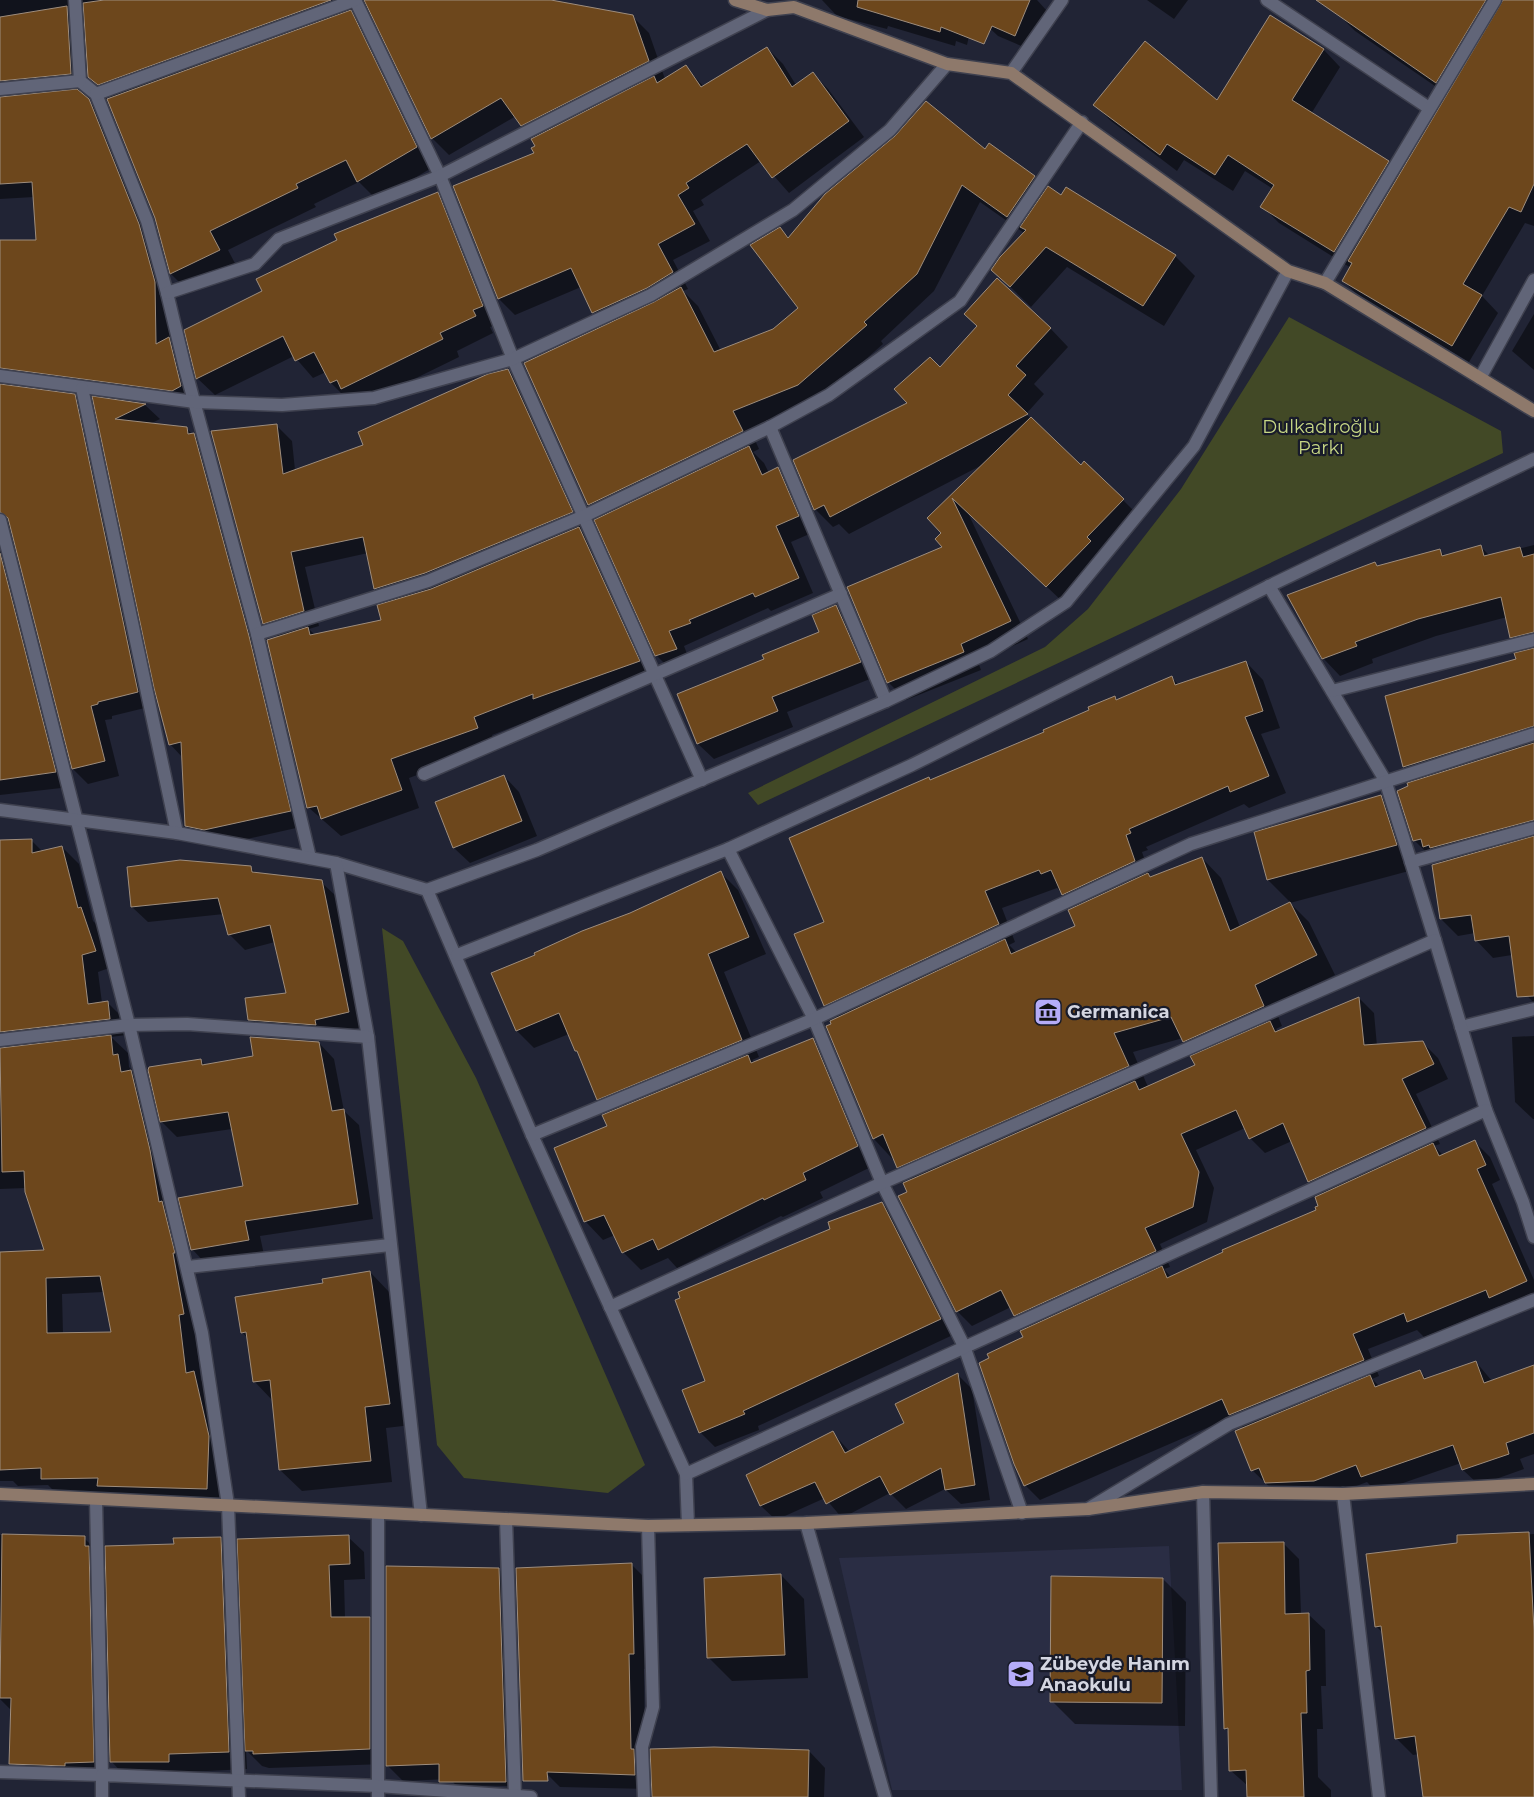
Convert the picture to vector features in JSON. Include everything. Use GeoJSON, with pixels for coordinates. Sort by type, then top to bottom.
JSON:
{"type":"FeatureCollection","features":[{"type":"Feature","properties":{"kind":"street"},"geometry":{"type":"LineString","coordinates":[[75,0],[80,81]]}},
{"type":"Feature","properties":{"kind":"street"},"geometry":{"type":"LineString","coordinates":[[96,94],[355,0],[440,176],[513,360],[702,780]]}},
{"type":"Feature","properties":{"kind":"street"},"geometry":{"type":"LineString","coordinates":[[735,0],[767,10]]}},
{"type":"Feature","properties":{"kind":"street"},"geometry":{"type":"LineString","coordinates":[[1011,73],[1062,0]]}},
{"type":"Feature","properties":{"kind":"street"},"geometry":{"type":"LineString","coordinates":[[1267,0],[1283,6],[1429,108]]}},
{"type":"Feature","properties":{"kind":"street"},"geometry":{"type":"LineString","coordinates":[[1325,283],[1495,0]]}},
{"type":"Feature","properties":{"kind":"street"},"geometry":{"type":"LineString","coordinates":[[167,293],[255,264],[279,239],[440,176],[767,10],[794,3],[947,64],[1011,73],[1288,271],[1325,283],[1534,411]]}},
{"type":"Feature","properties":{"kind":"street"},"geometry":{"type":"LineString","coordinates":[[0,376],[195,402],[282,405],[374,398],[513,360],[651,295],[793,210],[890,130],[947,64]]}},
{"type":"Feature","properties":{"kind":"street"},"geometry":{"type":"LineString","coordinates":[[0,89],[80,81],[96,94],[147,221],[257,634],[310,858]]}},
{"type":"Feature","properties":{"kind":"street"},"geometry":{"type":"LineString","coordinates":[[257,634],[428,581],[584,516],[770,427],[829,395],[960,301],[1082,122]]}},
{"type":"Feature","properties":{"kind":"street"},"geometry":{"type":"LineString","coordinates":[[0,810],[177,833],[336,863],[428,890],[537,850],[886,701],[991,651],[1066,602],[1194,446],[1288,271]]}},
{"type":"Feature","properties":{"kind":"street"},"geometry":{"type":"LineString","coordinates":[[1480,378],[1534,280]]}},
{"type":"Feature","properties":{"kind":"street"},"geometry":{"type":"LineString","coordinates":[[82,388],[177,833]]}},
{"type":"Feature","properties":{"kind":"street"},"geometry":{"type":"LineString","coordinates":[[770,427],[886,701]]}},
{"type":"Feature","properties":{"kind":"street"},"geometry":{"type":"LineString","coordinates":[[457,955],[728,848],[912,765],[1270,586],[1534,459]]}},
{"type":"Feature","properties":{"kind":"street"},"geometry":{"type":"LineString","coordinates":[[0,520],[78,819],[188,1268],[202,1333],[228,1505],[239,1797]]}},
{"type":"Feature","properties":{"kind":"street"},"geometry":{"type":"LineString","coordinates":[[1270,586],[1385,780],[1486,1110],[1529,1201],[1534,1237]]}},
{"type":"Feature","properties":{"kind":"street"},"geometry":{"type":"LineString","coordinates":[[424,774],[841,594]]}},
{"type":"Feature","properties":{"kind":"street"},"geometry":{"type":"LineString","coordinates":[[1332,691],[1534,640]]}},
{"type":"Feature","properties":{"kind":"street"},"geometry":{"type":"LineString","coordinates":[[532,1135],[814,1019],[1190,844],[1385,780],[1534,734]]}},
{"type":"Feature","properties":{"kind":"street"},"geometry":{"type":"LineString","coordinates":[[1410,862],[1534,828]]}},
{"type":"Feature","properties":{"kind":"street"},"geometry":{"type":"LineString","coordinates":[[728,848],[814,1019],[882,1182],[964,1346],[1022,1512]]}},
{"type":"Feature","properties":{"kind":"street"},"geometry":{"type":"LineString","coordinates":[[336,863],[368,1037],[421,1515]]}},
{"type":"Feature","properties":{"kind":"street"},"geometry":{"type":"LineString","coordinates":[[428,890],[532,1135],[686,1474],[688,1525]]}},
{"type":"Feature","properties":{"kind":"street"},"geometry":{"type":"LineString","coordinates":[[610,1307],[882,1182],[1435,940]]}},
{"type":"Feature","properties":{"kind":"street"},"geometry":{"type":"LineString","coordinates":[[1461,1027],[1534,1009]]}},
{"type":"Feature","properties":{"kind":"street"},"geometry":{"type":"LineString","coordinates":[[0,1040],[129,1025],[187,1024],[368,1037]]}},
{"type":"Feature","properties":{"kind":"street"},"geometry":{"type":"LineString","coordinates":[[686,1474],[1486,1110]]}},
{"type":"Feature","properties":{"kind":"street"},"geometry":{"type":"LineString","coordinates":[[188,1268],[390,1245]]}},
{"type":"Feature","properties":{"kind":"street"},"geometry":{"type":"LineString","coordinates":[[1088,1509],[1229,1424],[1534,1300]]}},
{"type":"Feature","properties":{"kind":"street"},"geometry":{"type":"LineString","coordinates":[[0,1494],[648,1526],[806,1523],[1088,1509],[1203,1492],[1343,1494],[1534,1484]]}},
{"type":"Feature","properties":{"kind":"street"},"geometry":{"type":"LineString","coordinates":[[1203,1492],[1211,1797]]}},
{"type":"Feature","properties":{"kind":"street"},"geometry":{"type":"LineString","coordinates":[[1343,1494],[1379,1797]]}},
{"type":"Feature","properties":{"kind":"street"},"geometry":{"type":"LineString","coordinates":[[96,1500],[102,1797]]}},
{"type":"Feature","properties":{"kind":"street"},"geometry":{"type":"LineString","coordinates":[[378,1512],[378,1792]]}},
{"type":"Feature","properties":{"kind":"street"},"geometry":{"type":"LineString","coordinates":[[506,1519],[515,1796]]}},
{"type":"Feature","properties":{"kind":"street"},"geometry":{"type":"LineString","coordinates":[[806,1523],[884,1797]]}},
{"type":"Feature","properties":{"kind":"street"},"geometry":{"type":"LineString","coordinates":[[644,1797],[642,1747],[653,1708],[648,1526]]}},
{"type":"Feature","properties":{"kind":"street"},"geometry":{"type":"LineString","coordinates":[[0,1772],[239,1780],[378,1792],[531,1797]]}},
{"type":"Feature","properties":{"kind":"shaded area","name":"Zübeyde Hanım Anaokulu"},"geometry":{"type":"Polygon","coordinates":[[[1169,1546],[1182,1790],[892,1790],[839,1558],[1169,1546]]]}},
{"type":"Feature","properties":{"kind":"green space","name":"Dulkadiroğlu Parkı"},"geometry":{"type":"Polygon","coordinates":[[[1289,317],[1501,431],[1503,453],[758,805],[748,793],[1045,647],[1088,609],[1181,489],[1289,317]]]}},
{"type":"Feature","properties":{"kind":"green space"},"geometry":{"type":"Polygon","coordinates":[[[382,928],[403,941],[476,1078],[645,1465],[608,1493],[464,1478],[437,1445],[382,928]]]}},
{"type":"Feature","properties":{"kind":"building"},"geometry":{"type":"Polygon","coordinates":[[[104,0],[331,0],[98,85],[88,77],[83,3],[104,0]]]}},
{"type":"Feature","properties":{"kind":"building"},"geometry":{"type":"Polygon","coordinates":[[[364,0],[551,0],[633,15],[649,61],[521,126],[501,98],[431,139],[364,0]]]}},
{"type":"Feature","properties":{"kind":"building"},"geometry":{"type":"Polygon","coordinates":[[[858,0],[1030,0],[1015,36],[992,26],[984,44],[941,27],[940,32],[857,7],[858,0]]]}},
{"type":"Feature","properties":{"kind":"building"},"geometry":{"type":"Polygon","coordinates":[[[1316,0],[1486,0],[1436,83],[1316,0]]]}},
{"type":"Feature","properties":{"kind":"building"},"geometry":{"type":"Polygon","coordinates":[[[1503,0],[1534,0],[1534,184],[1521,212],[1509,207],[1463,284],[1482,295],[1452,346],[1342,281],[1352,263],[1348,261],[1503,0]]]}},
{"type":"Feature","properties":{"kind":"building"},"geometry":{"type":"Polygon","coordinates":[[[67,6],[71,74],[0,81],[0,17],[67,6]]]}},
{"type":"Feature","properties":{"kind":"building"},"geometry":{"type":"Polygon","coordinates":[[[351,10],[417,147],[357,182],[346,160],[296,184],[298,188],[210,231],[220,250],[170,274],[155,218],[107,99],[351,10]]]}},
{"type":"Feature","properties":{"kind":"building"},"geometry":{"type":"Polygon","coordinates":[[[1270,15],[1324,49],[1292,100],[1389,161],[1334,252],[1260,207],[1274,185],[1228,155],[1215,175],[1167,144],[1160,155],[1093,105],[1145,41],[1217,100],[1270,15]]]}},
{"type":"Feature","properties":{"kind":"building"},"geometry":{"type":"Polygon","coordinates":[[[767,47],[792,87],[813,72],[849,121],[772,178],[747,144],[686,183],[689,188],[678,195],[695,224],[658,244],[673,272],[647,288],[592,313],[571,268],[498,299],[453,186],[534,153],[531,148],[535,146],[531,139],[654,76],[657,83],[686,65],[701,87],[767,47]]]}},
{"type":"Feature","properties":{"kind":"building"},"geometry":{"type":"Polygon","coordinates":[[[77,89],[89,99],[139,224],[155,282],[156,344],[169,337],[181,386],[172,391],[0,368],[0,240],[36,240],[32,182],[0,184],[0,97],[77,89]]]}},
{"type":"Feature","properties":{"kind":"building"},"geometry":{"type":"Polygon","coordinates":[[[926,101],[985,149],[989,143],[1035,176],[1007,217],[962,185],[917,274],[864,322],[867,325],[798,385],[733,411],[743,431],[588,505],[524,363],[654,302],[681,287],[714,352],[773,329],[798,308],[750,245],[780,227],[788,238],[825,194],[895,136],[926,101]]]}},
{"type":"Feature","properties":{"kind":"building"},"geometry":{"type":"Polygon","coordinates":[[[1048,186],[1061,195],[1066,187],[1176,255],[1143,306],[1046,247],[1010,287],[991,270],[1000,257],[1026,230],[1020,227],[1048,186]]]}},
{"type":"Feature","properties":{"kind":"building"},"geometry":{"type":"Polygon","coordinates":[[[438,192],[483,306],[473,310],[476,316],[440,333],[443,339],[341,389],[337,380],[330,383],[314,352],[295,361],[283,336],[196,379],[184,330],[262,291],[256,279],[337,240],[334,234],[438,192]]]}},
{"type":"Feature","properties":{"kind":"building"},"geometry":{"type":"Polygon","coordinates":[[[997,278],[1051,328],[1016,366],[1026,375],[1008,395],[1028,414],[830,517],[824,505],[814,510],[793,460],[907,403],[894,389],[930,357],[940,367],[977,326],[964,314],[997,278]]]}},
{"type":"Feature","properties":{"kind":"building"},"geometry":{"type":"Polygon","coordinates":[[[508,369],[573,512],[425,573],[374,589],[363,537],[291,552],[304,611],[263,624],[211,431],[277,424],[283,474],[363,445],[358,432],[488,374],[508,369]]]}},
{"type":"Feature","properties":{"kind":"building"},"geometry":{"type":"Polygon","coordinates":[[[0,384],[75,394],[138,692],[98,702],[98,704],[91,706],[105,761],[72,769],[8,518],[0,512],[0,384]]]}},
{"type":"Feature","properties":{"kind":"building"},"geometry":{"type":"Polygon","coordinates":[[[92,396],[146,404],[115,419],[187,427],[188,434],[194,433],[249,636],[291,811],[204,830],[185,826],[181,742],[169,745],[154,688],[92,396]]]}},
{"type":"Feature","properties":{"kind":"building"},"geometry":{"type":"Polygon","coordinates":[[[1031,417],[1081,465],[1084,461],[1124,499],[1087,537],[1091,541],[1046,587],[952,498],[1011,621],[961,644],[964,652],[887,683],[847,587],[942,547],[935,539],[941,533],[927,518],[1031,417]]]}},
{"type":"Feature","properties":{"kind":"building"},"geometry":{"type":"Polygon","coordinates":[[[749,446],[762,475],[778,467],[799,516],[776,526],[799,578],[755,597],[753,593],[689,620],[691,623],[669,631],[677,649],[655,656],[594,520],[749,446]]]}},
{"type":"Feature","properties":{"kind":"building"},"geometry":{"type":"Polygon","coordinates":[[[579,527],[640,661],[533,699],[533,694],[474,717],[478,728],[391,759],[402,790],[321,819],[317,806],[307,808],[267,640],[308,627],[310,635],[381,620],[377,605],[431,589],[579,527]]]}},
{"type":"Feature","properties":{"kind":"building"},"geometry":{"type":"Polygon","coordinates":[[[1481,545],[1484,556],[1520,547],[1523,557],[1534,554],[1534,632],[1510,638],[1501,597],[1418,619],[1355,642],[1357,646],[1322,659],[1287,595],[1375,562],[1377,566],[1440,549],[1442,556],[1481,545]]]}},
{"type":"Feature","properties":{"kind":"building"},"geometry":{"type":"Polygon","coordinates":[[[0,553],[56,772],[0,780],[0,553]]]}},
{"type":"Feature","properties":{"kind":"building"},"geometry":{"type":"Polygon","coordinates":[[[836,605],[861,662],[772,697],[778,711],[697,744],[677,694],[764,659],[762,655],[819,632],[812,615],[836,605]]]}},
{"type":"Feature","properties":{"kind":"building"},"geometry":{"type":"Polygon","coordinates":[[[1534,648],[1534,726],[1403,767],[1385,696],[1516,659],[1514,653],[1534,648]]]}},
{"type":"Feature","properties":{"kind":"building"},"geometry":{"type":"Polygon","coordinates":[[[1246,661],[1263,711],[1245,717],[1269,776],[1230,792],[1228,786],[1129,829],[1131,833],[1126,835],[1135,861],[1062,895],[1051,870],[1041,874],[1039,870],[985,891],[999,924],[824,1006],[794,934],[824,922],[789,838],[929,777],[930,780],[1044,732],[1043,730],[1089,710],[1088,707],[1115,696],[1116,700],[1172,676],[1175,685],[1246,661]]]}},
{"type":"Feature","properties":{"kind":"building"},"geometry":{"type":"Polygon","coordinates":[[[1534,743],[1534,820],[1430,848],[1429,845],[1423,847],[1421,839],[1413,841],[1397,791],[1408,786],[1407,783],[1534,743]]]}},
{"type":"Feature","properties":{"kind":"building"},"geometry":{"type":"Polygon","coordinates":[[[504,775],[522,821],[453,848],[435,802],[504,775]]]}},
{"type":"Feature","properties":{"kind":"building"},"geometry":{"type":"Polygon","coordinates":[[[1381,795],[1397,845],[1267,880],[1254,832],[1381,795]]]}},
{"type":"Feature","properties":{"kind":"building"},"geometry":{"type":"Polygon","coordinates":[[[1534,836],[1534,996],[1517,997],[1509,936],[1475,941],[1471,915],[1440,919],[1432,865],[1534,836]]]}},
{"type":"Feature","properties":{"kind":"building"},"geometry":{"type":"Polygon","coordinates":[[[32,839],[32,853],[62,846],[78,908],[81,907],[96,951],[82,955],[88,1004],[108,1001],[110,1019],[0,1032],[0,840],[32,839]]]}},
{"type":"Feature","properties":{"kind":"building"},"geometry":{"type":"Polygon","coordinates":[[[1202,857],[1230,931],[1290,902],[1317,955],[1255,985],[1264,1006],[1183,1042],[1171,1017],[1114,1033],[1129,1066],[897,1168],[883,1134],[873,1139],[826,1026],[831,1024],[830,1021],[1005,939],[1011,954],[1075,926],[1068,910],[1148,873],[1150,877],[1202,857]]]}},
{"type":"Feature","properties":{"kind":"building"},"geometry":{"type":"Polygon","coordinates":[[[180,860],[251,866],[252,872],[322,880],[349,1012],[315,1020],[316,1025],[248,1020],[245,998],[286,993],[270,925],[228,935],[218,898],[131,907],[127,867],[180,860]]]}},
{"type":"Feature","properties":{"kind":"building"},"geometry":{"type":"Polygon","coordinates":[[[721,871],[749,937],[708,954],[742,1040],[597,1100],[559,1013],[516,1031],[491,973],[535,955],[534,953],[582,931],[630,913],[721,871]]]}},
{"type":"Feature","properties":{"kind":"building"},"geometry":{"type":"Polygon","coordinates":[[[1359,997],[1364,1045],[1423,1041],[1434,1064],[1402,1079],[1426,1128],[1308,1182],[1283,1123],[1249,1139],[1236,1110],[1181,1134],[1199,1172],[1193,1207],[1145,1228],[1156,1251],[1014,1316],[1001,1290],[956,1312],[898,1196],[907,1192],[903,1183],[1135,1081],[1139,1090],[1195,1065],[1190,1056],[1270,1021],[1275,1032],[1359,997]]]}},
{"type":"Feature","properties":{"kind":"building"},"geometry":{"type":"Polygon","coordinates":[[[111,1035],[113,1055],[118,1054],[121,1072],[131,1070],[150,1150],[159,1202],[162,1201],[175,1253],[173,1253],[184,1314],[179,1315],[186,1373],[194,1371],[209,1436],[207,1489],[97,1486],[98,1478],[41,1479],[41,1468],[0,1470],[0,1252],[44,1250],[25,1192],[24,1171],[2,1172],[0,1048],[111,1035]],[[100,1276],[46,1278],[47,1333],[111,1332],[100,1276]]]}},
{"type":"Feature","properties":{"kind":"building"},"geometry":{"type":"Polygon","coordinates":[[[250,1037],[319,1042],[332,1111],[344,1109],[358,1204],[245,1221],[249,1240],[191,1250],[178,1198],[243,1186],[228,1112],[160,1122],[148,1070],[149,1067],[201,1059],[202,1065],[253,1056],[250,1037]]]}},
{"type":"Feature","properties":{"kind":"building"},"geometry":{"type":"Polygon","coordinates":[[[813,1038],[858,1146],[803,1173],[806,1180],[764,1200],[763,1198],[658,1250],[653,1239],[622,1253],[604,1215],[584,1222],[554,1148],[607,1126],[602,1115],[748,1055],[751,1063],[813,1038]]]}},
{"type":"Feature","properties":{"kind":"building"},"geometry":{"type":"Polygon","coordinates":[[[1475,1140],[1486,1165],[1477,1169],[1527,1281],[1489,1298],[1486,1290],[1407,1322],[1404,1313],[1353,1334],[1364,1360],[1229,1415],[1222,1399],[1024,1486],[1014,1464],[979,1363],[989,1358],[987,1354],[1023,1337],[1020,1331],[1162,1266],[1167,1278],[1223,1252],[1222,1250],[1316,1210],[1315,1207],[1318,1206],[1315,1197],[1433,1143],[1439,1156],[1475,1140]]]}},
{"type":"Feature","properties":{"kind":"building"},"geometry":{"type":"Polygon","coordinates":[[[882,1202],[941,1319],[743,1411],[745,1414],[699,1433],[682,1390],[705,1381],[675,1300],[680,1298],[678,1292],[830,1229],[828,1222],[882,1202]]]}},
{"type":"Feature","properties":{"kind":"building"},"geometry":{"type":"Polygon","coordinates":[[[370,1271],[390,1404],[365,1407],[371,1461],[279,1470],[270,1380],[253,1382],[246,1332],[241,1333],[235,1297],[323,1283],[322,1279],[370,1271]]]}},
{"type":"Feature","properties":{"kind":"building"},"geometry":{"type":"Polygon","coordinates":[[[1476,1361],[1484,1383],[1534,1365],[1534,1433],[1506,1443],[1509,1454],[1462,1470],[1453,1445],[1361,1477],[1356,1465],[1314,1481],[1265,1483],[1259,1468],[1251,1471],[1235,1431],[1370,1375],[1375,1387],[1420,1370],[1424,1379],[1476,1361]]]}},
{"type":"Feature","properties":{"kind":"building"},"geometry":{"type":"Polygon","coordinates":[[[958,1373],[975,1485],[945,1490],[941,1468],[890,1495],[880,1476],[826,1504],[815,1482],[760,1506],[746,1475],[833,1431],[845,1453],[904,1423],[895,1404],[958,1373]]]}},
{"type":"Feature","properties":{"kind":"building"},"geometry":{"type":"Polygon","coordinates":[[[1529,1532],[1534,1631],[1534,1797],[1423,1797],[1415,1736],[1395,1739],[1381,1626],[1375,1627],[1366,1554],[1457,1543],[1457,1535],[1529,1532]]]}},
{"type":"Feature","properties":{"kind":"building"},"geometry":{"type":"Polygon","coordinates":[[[2,1534],[85,1536],[85,1546],[89,1546],[94,1762],[65,1763],[65,1766],[9,1764],[11,1698],[0,1698],[2,1534]]]}},
{"type":"Feature","properties":{"kind":"building"},"geometry":{"type":"Polygon","coordinates":[[[349,1535],[350,1564],[329,1565],[331,1617],[370,1617],[370,1749],[253,1754],[253,1751],[245,1751],[237,1539],[349,1535]]]}},
{"type":"Feature","properties":{"kind":"building"},"geometry":{"type":"Polygon","coordinates":[[[221,1537],[229,1752],[169,1754],[169,1762],[110,1762],[105,1546],[174,1544],[173,1538],[221,1537]]]}},
{"type":"Feature","properties":{"kind":"building"},"geometry":{"type":"Polygon","coordinates":[[[1284,1542],[1285,1614],[1309,1613],[1310,1670],[1306,1671],[1307,1713],[1301,1713],[1304,1797],[1247,1797],[1246,1770],[1229,1771],[1228,1728],[1224,1729],[1218,1543],[1284,1542]]]}},
{"type":"Feature","properties":{"kind":"building"},"geometry":{"type":"Polygon","coordinates":[[[632,1563],[634,1654],[629,1654],[631,1749],[634,1749],[635,1775],[547,1772],[548,1781],[523,1781],[516,1568],[632,1563]]]}},
{"type":"Feature","properties":{"kind":"building"},"geometry":{"type":"Polygon","coordinates":[[[386,1566],[499,1568],[506,1782],[439,1782],[439,1764],[386,1766],[386,1566]]]}},
{"type":"Feature","properties":{"kind":"building"},"geometry":{"type":"Polygon","coordinates":[[[781,1574],[785,1655],[707,1658],[704,1578],[781,1574]]]}},
{"type":"Feature","properties":{"kind":"building"},"geometry":{"type":"Polygon","coordinates":[[[1051,1576],[1163,1578],[1162,1703],[1050,1702],[1051,1576]]]}},
{"type":"Feature","properties":{"kind":"building"},"geometry":{"type":"Polygon","coordinates":[[[714,1747],[809,1750],[808,1797],[652,1797],[650,1749],[714,1747]]]}},
{"type":"Feature","properties":{"kind":"place","name":"Germanica"},"geometry":{"type":"Point","coordinates":[1048,1012]}},
{"type":"Feature","properties":{"kind":"place","name":"Zübeyde Hanım Anaokulu"},"geometry":{"type":"Point","coordinates":[1021,1674]}}]}
